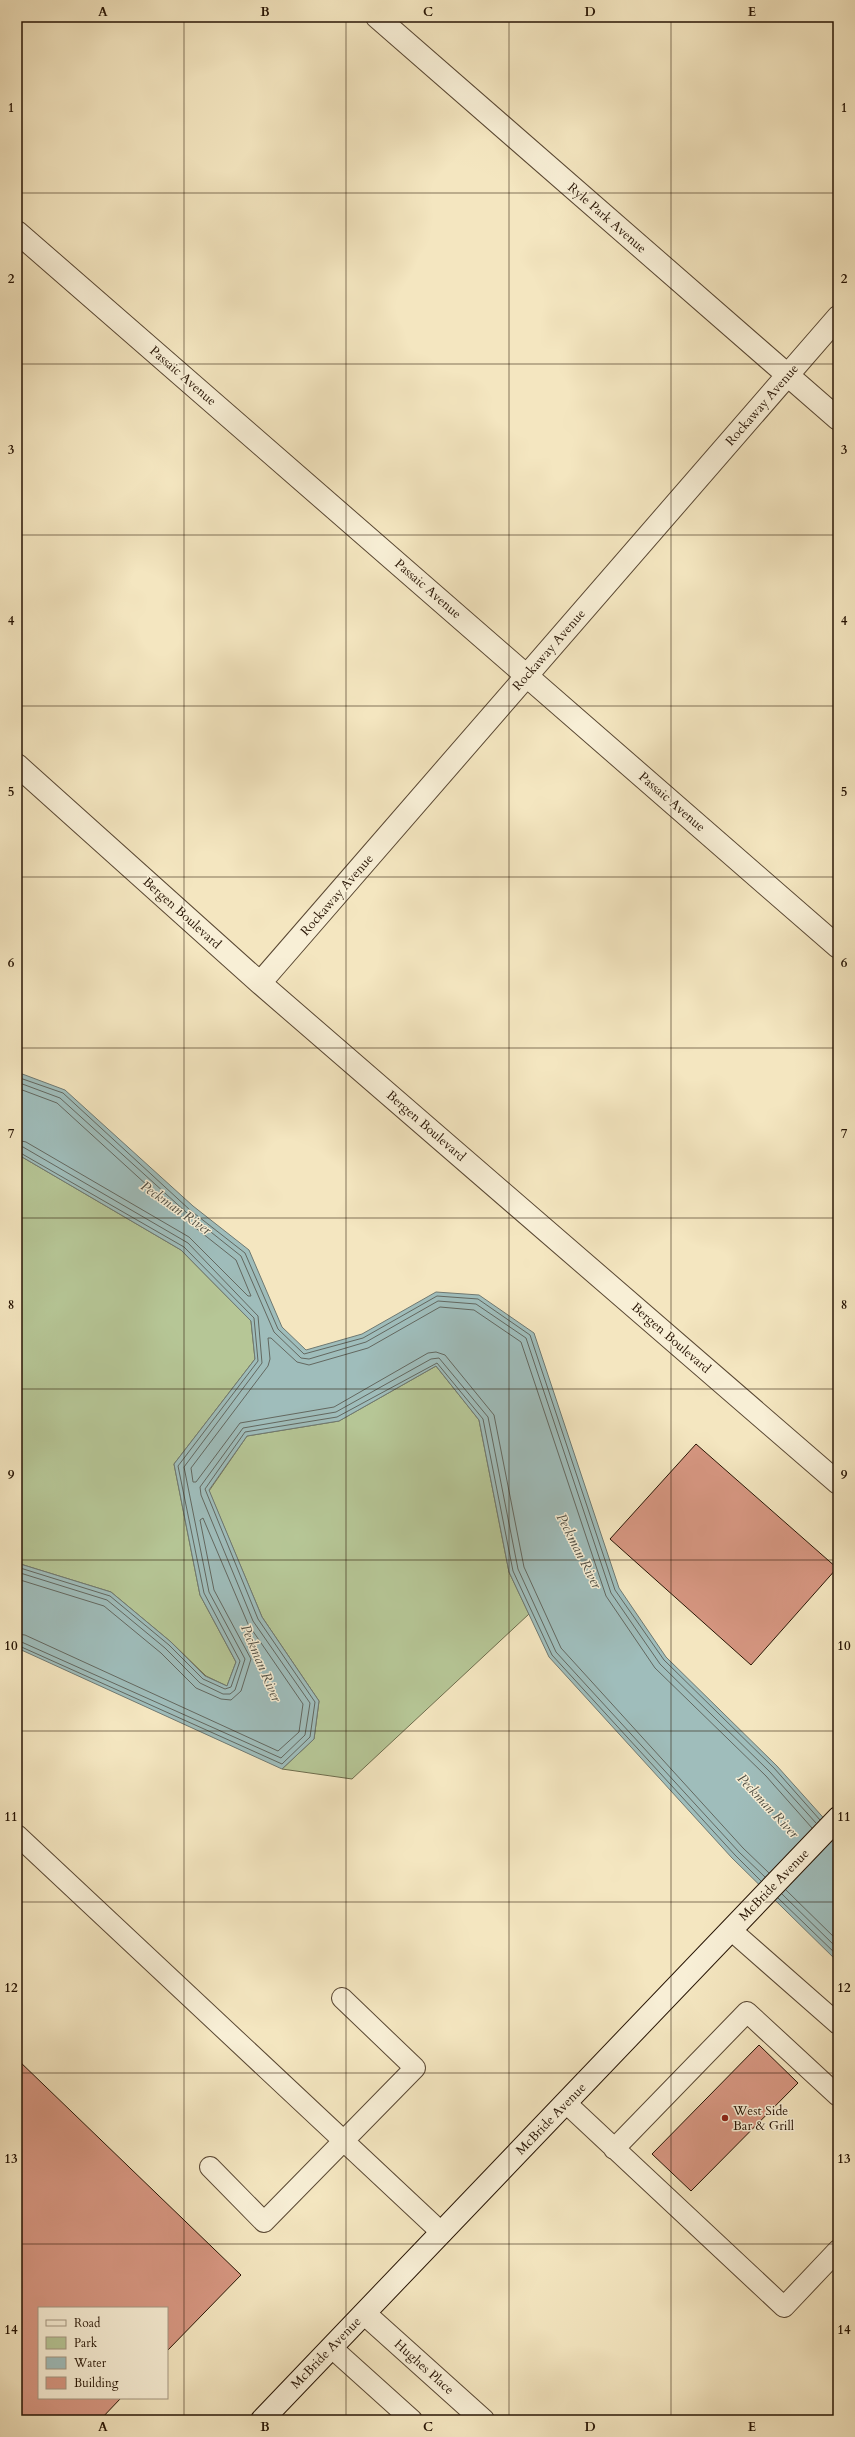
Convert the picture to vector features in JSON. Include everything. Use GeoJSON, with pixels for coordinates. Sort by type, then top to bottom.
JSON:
{"type":"FeatureCollection","features":[{"type":"Feature","properties":{"kind":"street","name":"Ryle Park Avenue"},"geometry":{"type":"LineString","coordinates":[[376,17],[838,419]]}},
{"type":"Feature","properties":{"kind":"street","name":"Passaic Avenue"},"geometry":{"type":"LineString","coordinates":[[17,232],[838,947]]}},
{"type":"Feature","properties":{"kind":"street","name":"Rockaway Avenue"},"geometry":{"type":"LineString","coordinates":[[260,983],[838,317]]}},
{"type":"Feature","properties":{"kind":"street","name":"Bergen Boulevard"},"geometry":{"type":"LineString","coordinates":[[17,765],[260,983],[838,1483]]}},
{"type":"Feature","properties":{"kind":"street","name":"McBride Avenue"},"geometry":{"type":"LineString","coordinates":[[262,2420],[838,1818]]}},
{"type":"Feature","properties":{"kind":"street","name":"Hughes Place"},"geometry":{"type":"LineString","coordinates":[[365,2314],[483,2420]]}},
{"type":"Feature","properties":{"kind":"lane"},"geometry":{"type":"LineString","coordinates":[[17,1836],[442,2233]]}},
{"type":"Feature","properties":{"kind":"lane"},"geometry":{"type":"LineString","coordinates":[[731,1930],[838,2024]]}},
{"type":"Feature","properties":{"kind":"lane"},"geometry":{"type":"LineString","coordinates":[[210,2166],[264,2222],[344,2142],[414,2068],[342,1998]]}},
{"type":"Feature","properties":{"kind":"lane"},"geometry":{"type":"LineString","coordinates":[[614,2149],[747,2012],[838,2096]]}},
{"type":"Feature","properties":{"kind":"lane"},"geometry":{"type":"LineString","coordinates":[[566,2103],[784,2307],[838,2250]]}},
{"type":"Feature","properties":{"kind":"lane"},"geometry":{"type":"LineString","coordinates":[[332,2348],[412,2420]]}},
{"type":"Feature","properties":{"kind":"green space"},"geometry":{"type":"Polygon","coordinates":[[[17,1154],[181,1250],[251,1321],[255,1359],[174,1464],[200,1595],[236,1662],[227,1686],[206,1676],[171,1642],[111,1592],[17,1563],[17,1154]]]}},
{"type":"Feature","properties":{"kind":"green space"},"geometry":{"type":"Polygon","coordinates":[[[436,1366],[479,1420],[509,1572],[529,1614],[352,1779],[282,1769],[314,1739],[319,1701],[262,1617],[209,1491],[247,1436],[339,1421],[436,1366]]]}},
{"type":"Feature","properties":{"kind":"water","name":"Peckman River"},"geometry":{"type":"Polygon","coordinates":[[[17,1072],[65,1090],[193,1206],[249,1250],[282,1327],[306,1350],[362,1334],[436,1292],[479,1295],[534,1333],[619,1588],[666,1657],[777,1766],[838,1834],[838,1962],[732,1858],[549,1657],[509,1572],[479,1420],[436,1366],[339,1421],[247,1436],[209,1490],[262,1617],[319,1701],[314,1739],[282,1769],[17,1648],[17,1563],[111,1592],[171,1642],[205,1676],[227,1686],[236,1662],[200,1595],[174,1464],[255,1359],[251,1321],[181,1250],[17,1154],[17,1072]]]}},
{"type":"Feature","properties":{"kind":"building"},"geometry":{"type":"Polygon","coordinates":[[[696,1444],[837,1568],[751,1665],[610,1539],[696,1444]]]}},
{"type":"Feature","properties":{"kind":"building","name":"West Side Bar & Grill"},"geometry":{"type":"Polygon","coordinates":[[[759,2045],[798,2083],[691,2191],[652,2154],[759,2045]]]}},
{"type":"Feature","properties":{"kind":"building"},"geometry":{"type":"Polygon","coordinates":[[[17,2059],[241,2275],[168,2350],[168,2307],[38,2307],[38,2399],[120,2399],[100,2420],[17,2420],[17,2059]]]}},
{"type":"Feature","properties":{"kind":"place","name":"West Side Bar & Grill"},"geometry":{"type":"Point","coordinates":[725,2118]}}]}
